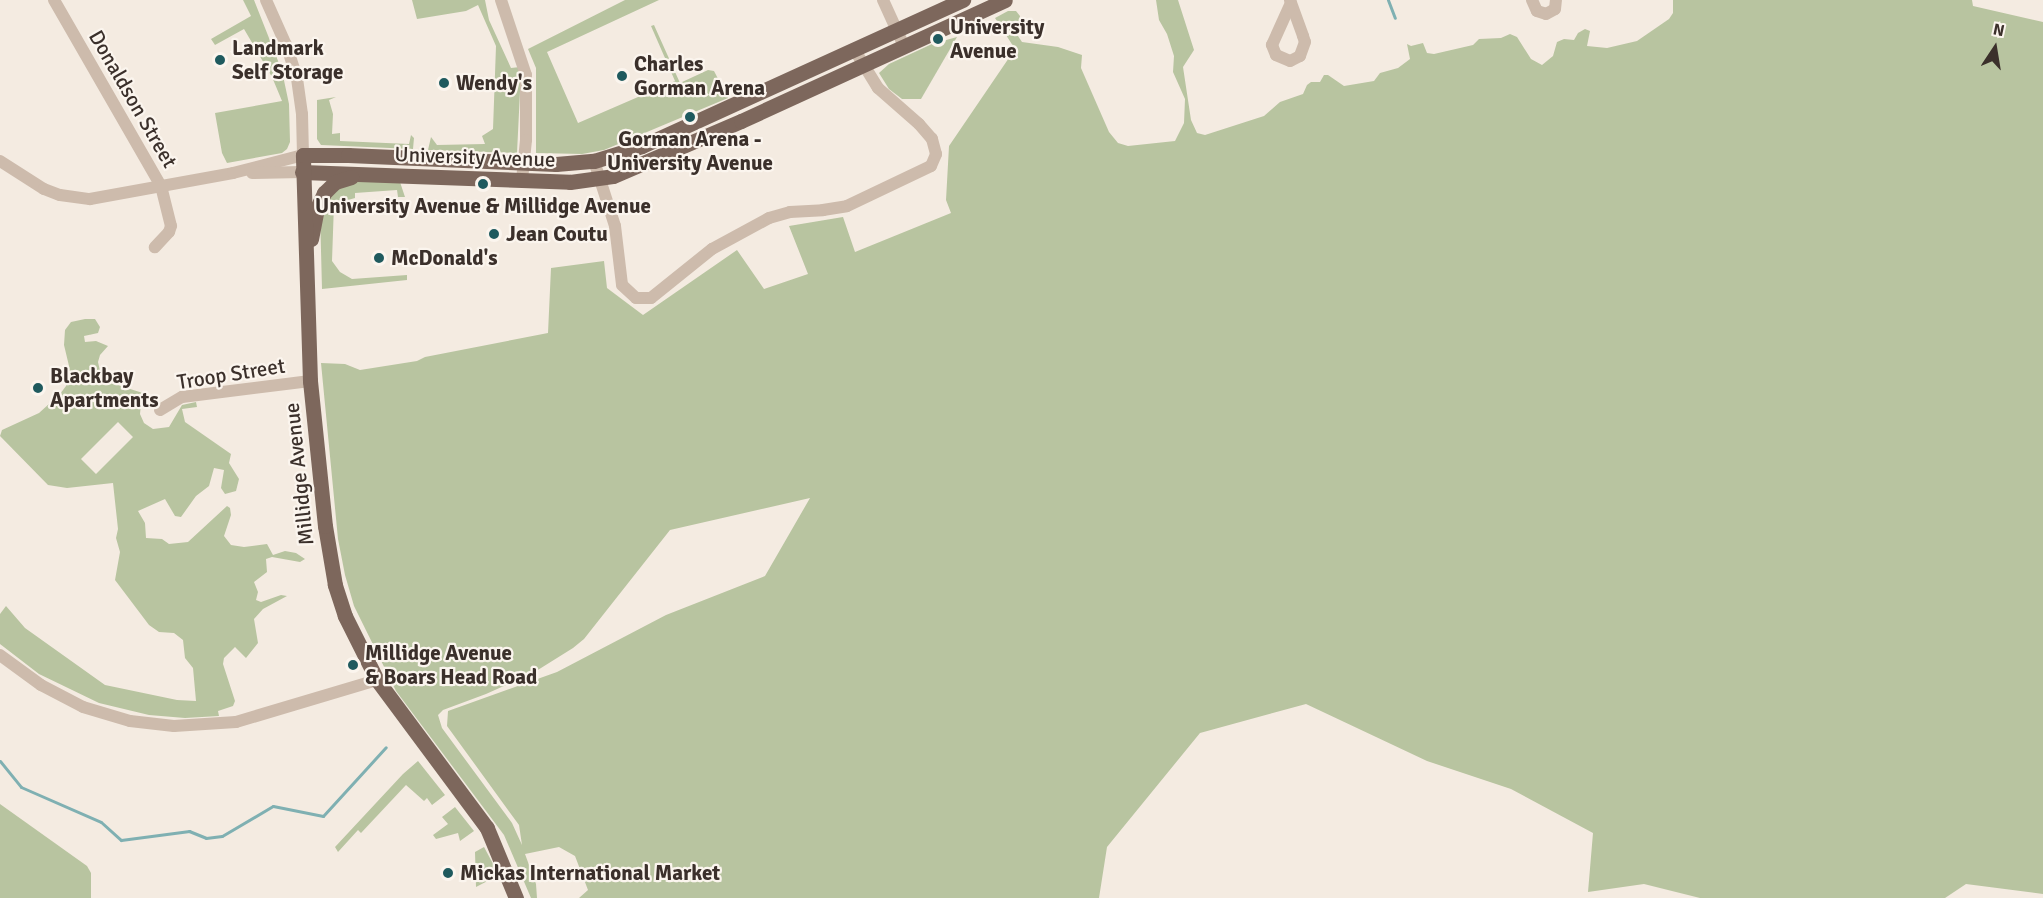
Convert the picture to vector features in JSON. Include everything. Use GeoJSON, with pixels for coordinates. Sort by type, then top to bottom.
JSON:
{"type":"FeatureCollection","features":[{"type":"Feature","properties":{"kind":"main road","name":"University Avenue"},"geometry":{"type":"LineString","coordinates":[[303,155],[524,162],[594,161],[642,146],[963,0]]}},
{"type":"Feature","properties":{"kind":"main road","name":"University Avenue"},"geometry":{"type":"LineString","coordinates":[[302,172],[570,182],[598,179],[639,167],[1005,0]]}},
{"type":"Feature","properties":{"kind":"main road","name":"Millidge Avenue"},"geometry":{"type":"LineString","coordinates":[[303,155],[305,281],[310,381],[332,574],[345,616],[377,680],[487,828],[516,898]]}},
{"type":"Feature","properties":{"kind":"main road"},"geometry":{"type":"LineString","coordinates":[[305,281],[313,223],[320,199],[335,182],[361,174]]}},
{"type":"Feature","properties":{"kind":"street","name":"Donaldson Street"},"geometry":{"type":"LineString","coordinates":[[54,0],[161,186],[171,226],[169,232],[155,247]]}},
{"type":"Feature","properties":{"kind":"street","name":"Millidge Avenue"},"geometry":{"type":"LineString","coordinates":[[266,0],[286,45],[297,78],[302,114],[303,155]]}},
{"type":"Feature","properties":{"kind":"street"},"geometry":{"type":"LineString","coordinates":[[501,0],[526,75],[522,180]]}},
{"type":"Feature","properties":{"kind":"street"},"geometry":{"type":"LineString","coordinates":[[883,0],[904,46]]}},
{"type":"Feature","properties":{"kind":"street"},"geometry":{"type":"LineString","coordinates":[[1532,0],[1537,11],[1546,14],[1555,9],[1556,0]]}},
{"type":"Feature","properties":{"kind":"street"},"geometry":{"type":"LineString","coordinates":[[594,161],[615,226],[622,285],[636,298],[651,298],[712,249],[769,218],[790,212],[847,206],[931,166],[936,151],[930,136],[884,94],[854,49]]}},
{"type":"Feature","properties":{"kind":"street"},"geometry":{"type":"LineString","coordinates":[[0,161],[44,189],[74,198],[90,199],[233,173],[303,155]]}},
{"type":"Feature","properties":{"kind":"street"},"geometry":{"type":"LineString","coordinates":[[233,173],[302,172]]}},
{"type":"Feature","properties":{"kind":"street","name":"Troop Street"},"geometry":{"type":"LineString","coordinates":[[160,410],[182,397],[310,381]]}},
{"type":"Feature","properties":{"kind":"street"},"geometry":{"type":"LineString","coordinates":[[0,655],[41,685],[83,707],[130,721],[174,726],[214,726],[246,720],[377,680]]}},
{"type":"Feature","properties":{"kind":"green space"},"geometry":{"type":"Polygon","coordinates":[[[243,0],[254,0],[282,71],[289,104],[290,142],[282,153],[227,163],[222,153],[215,113],[282,101],[272,77],[244,29],[215,45],[211,39],[251,16],[243,0]]]}},
{"type":"Feature","properties":{"kind":"green space"},"geometry":{"type":"Polygon","coordinates":[[[412,0],[485,0],[489,20],[511,68],[520,67],[521,71],[517,153],[428,150],[431,137],[437,145],[485,144],[482,136],[493,129],[496,46],[478,5],[466,11],[417,19],[412,0]]]}},
{"type":"Feature","properties":{"kind":"green space"},"geometry":{"type":"Polygon","coordinates":[[[625,0],[659,0],[547,52],[578,123],[675,81],[651,26],[654,25],[680,83],[708,70],[714,71],[728,98],[604,150],[582,154],[536,153],[536,68],[528,49],[625,0]]]}},
{"type":"Feature","properties":{"kind":"green space"},"geometry":{"type":"Polygon","coordinates":[[[1156,0],[1178,0],[1194,50],[1183,67],[1191,120],[1197,133],[1205,135],[1264,116],[1280,102],[1303,94],[1307,85],[1311,82],[1320,82],[1324,75],[1328,75],[1344,86],[1374,81],[1380,73],[1398,68],[1410,59],[1407,44],[1411,46],[1423,43],[1427,53],[1434,54],[1473,45],[1479,39],[1501,38],[1510,34],[1517,37],[1531,59],[1542,65],[1553,56],[1557,42],[1564,39],[1574,40],[1578,33],[1585,29],[1590,31],[1587,46],[1607,48],[1637,41],[1669,19],[1673,13],[1673,0],[1972,0],[1973,6],[2043,22],[2043,894],[1966,884],[1945,898],[1700,898],[1644,884],[1588,892],[1593,833],[1511,789],[1427,761],[1306,704],[1200,733],[1107,847],[1099,898],[579,898],[588,890],[575,856],[559,847],[525,854],[536,884],[537,898],[531,898],[504,835],[396,691],[354,606],[338,539],[321,363],[345,364],[360,370],[417,361],[425,357],[548,333],[551,268],[604,261],[607,288],[643,315],[737,250],[764,289],[808,274],[789,226],[843,217],[855,252],[951,213],[946,200],[949,146],[1015,49],[995,18],[1008,11],[1016,11],[1020,16],[1018,36],[1022,42],[1058,47],[1082,55],[1081,68],[1109,132],[1118,143],[1128,146],[1175,141],[1184,123],[1185,99],[1173,72],[1174,56],[1167,34],[1159,20],[1156,0]],[[810,498],[670,530],[584,639],[573,648],[533,673],[443,710],[438,715],[442,728],[512,823],[522,845],[519,825],[447,726],[448,711],[557,672],[666,615],[765,576],[810,498]]]}},
{"type":"Feature","properties":{"kind":"green space"},"geometry":{"type":"Polygon","coordinates":[[[957,37],[921,99],[902,99],[889,89],[879,73],[889,64],[932,44],[957,37]]]}},
{"type":"Feature","properties":{"kind":"green space"},"geometry":{"type":"Polygon","coordinates":[[[336,97],[329,100],[333,114],[332,134],[340,133],[340,141],[409,144],[411,135],[414,138],[413,149],[321,145],[317,139],[317,100],[336,97]]]}},
{"type":"Feature","properties":{"kind":"green space"},"geometry":{"type":"Polygon","coordinates":[[[399,179],[405,197],[398,197],[397,190],[355,193],[355,198],[334,204],[332,261],[340,272],[352,279],[407,275],[407,280],[322,289],[320,212],[326,197],[346,180],[399,179]]]}},
{"type":"Feature","properties":{"kind":"green space"},"geometry":{"type":"Polygon","coordinates":[[[95,319],[100,327],[98,333],[84,336],[85,342],[96,341],[108,346],[100,355],[98,362],[102,380],[149,395],[141,404],[140,414],[144,423],[153,429],[169,427],[182,405],[196,402],[197,407],[182,409],[185,422],[231,454],[229,463],[239,479],[236,491],[225,494],[221,488],[224,470],[214,468],[209,486],[196,496],[181,517],[175,516],[165,499],[138,511],[145,523],[146,538],[162,539],[169,544],[188,542],[227,506],[230,508],[231,515],[224,536],[231,545],[244,547],[267,544],[273,555],[285,551],[296,553],[305,559],[300,562],[272,557],[266,559],[267,572],[254,582],[258,592],[256,600],[261,602],[281,595],[287,596],[263,609],[254,619],[258,643],[246,658],[235,647],[224,658],[223,664],[235,701],[233,706],[218,711],[219,716],[185,718],[149,715],[99,703],[39,674],[0,644],[0,614],[6,606],[25,628],[105,685],[177,700],[196,701],[193,668],[185,658],[183,640],[174,633],[159,632],[149,625],[115,580],[120,552],[116,538],[118,529],[113,483],[67,488],[48,485],[0,436],[2,430],[39,413],[66,386],[69,366],[64,345],[65,330],[71,322],[95,319]],[[118,422],[81,459],[96,474],[133,437],[118,422]]]}},
{"type":"Feature","properties":{"kind":"green space"},"geometry":{"type":"Polygon","coordinates":[[[418,761],[445,795],[432,805],[427,798],[424,801],[406,785],[361,833],[358,830],[338,852],[335,847],[418,761]]]}},
{"type":"Feature","properties":{"kind":"green space"},"geometry":{"type":"Polygon","coordinates":[[[0,804],[87,866],[91,873],[91,898],[0,898],[0,804]]]}},
{"type":"Feature","properties":{"kind":"green space"},"geometry":{"type":"Polygon","coordinates":[[[455,807],[474,831],[460,841],[458,833],[436,839],[433,835],[448,824],[442,817],[455,807]]]}},
{"type":"Feature","properties":{"kind":"green space"},"geometry":{"type":"Polygon","coordinates":[[[484,847],[499,875],[476,887],[475,852],[484,847]]]}},
{"type":"Feature","properties":{"kind":"waterway"},"geometry":{"type":"LineString","coordinates":[[1388,0],[1395,18]]}},
{"type":"Feature","properties":{"kind":"waterway"},"geometry":{"type":"LineString","coordinates":[[0,761],[21,787],[101,822],[121,840],[189,831],[206,838],[222,836],[273,806],[323,816],[386,747]]}},
{"type":"Feature","properties":{"kind":"place","name":"University Avenue"},"geometry":{"type":"Point","coordinates":[938,39]}},
{"type":"Feature","properties":{"kind":"place","name":"Landmark Self Storage"},"geometry":{"type":"Point","coordinates":[220,60]}},
{"type":"Feature","properties":{"kind":"place","name":"Charles Gorman Arena"},"geometry":{"type":"Point","coordinates":[622,76]}},
{"type":"Feature","properties":{"kind":"place","name":"Wendy's"},"geometry":{"type":"Point","coordinates":[444,83]}},
{"type":"Feature","properties":{"kind":"place","name":"Gorman Arena - University Avenue"},"geometry":{"type":"Point","coordinates":[690,117]}},
{"type":"Feature","properties":{"kind":"place","name":"University Avenue & Millidge Avenue"},"geometry":{"type":"Point","coordinates":[483,184]}},
{"type":"Feature","properties":{"kind":"place","name":"Jean Coutu"},"geometry":{"type":"Point","coordinates":[494,234]}},
{"type":"Feature","properties":{"kind":"place","name":"McDonald's"},"geometry":{"type":"Point","coordinates":[379,258]}},
{"type":"Feature","properties":{"kind":"place","name":"Blackbay Apartments"},"geometry":{"type":"Point","coordinates":[38,388]}},
{"type":"Feature","properties":{"kind":"place","name":"Millidge Avenue & Boars Head Road"},"geometry":{"type":"Point","coordinates":[353,665]}},
{"type":"Feature","properties":{"kind":"place","name":"Mickas International Market"},"geometry":{"type":"Point","coordinates":[448,873]}}]}
